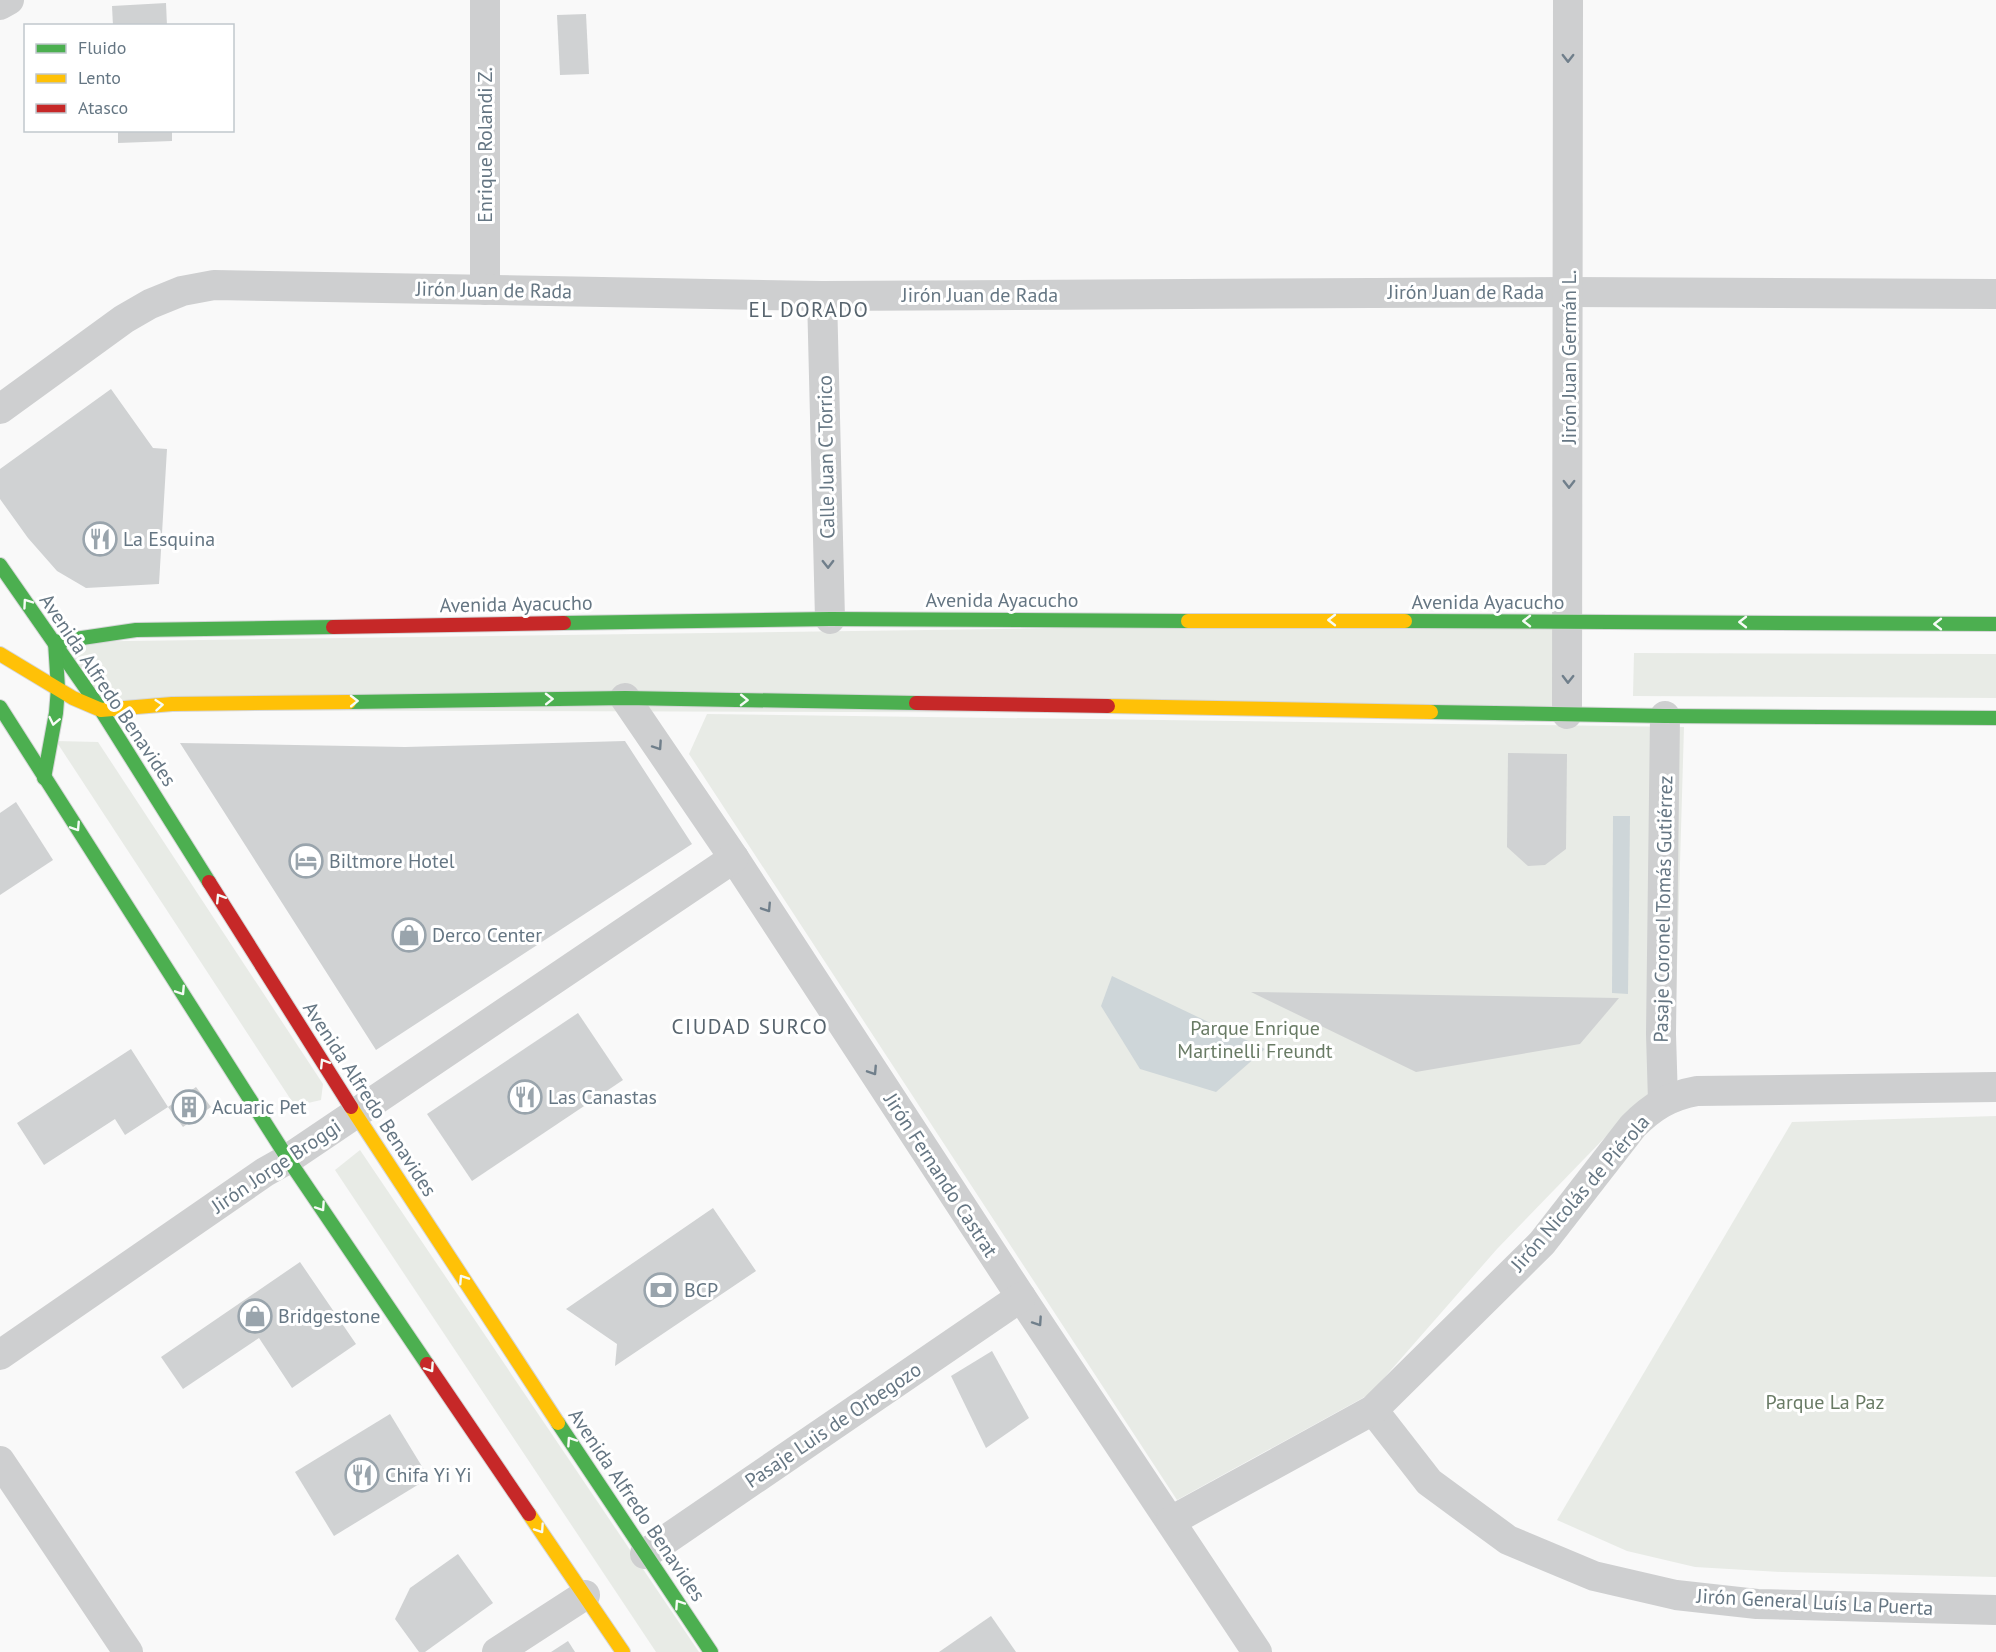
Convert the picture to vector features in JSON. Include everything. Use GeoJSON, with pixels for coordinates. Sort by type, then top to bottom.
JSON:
{"type":"FeatureCollection","features":[{"type":"Feature","properties":{"kind":"main road","name":"Avenida Alfredo Benavides"},"geometry":{"type":"LineString","coordinates":[[0,565],[101,710],[356,1113],[711,1652]]}},
{"type":"Feature","properties":{"kind":"main road","name":"Avenida Ayacucho"},"geometry":{"type":"LineString","coordinates":[[55,642],[136,630],[830,619],[1996,624]]}},
{"type":"Feature","properties":{"kind":"main road"},"geometry":{"type":"LineString","coordinates":[[44,778],[56,713],[58,688],[55,642]]}},
{"type":"Feature","properties":{"kind":"main road"},"geometry":{"type":"LineString","coordinates":[[0,654],[74,698],[101,710],[172,704],[625,698],[1665,716],[1996,718]]}},
{"type":"Feature","properties":{"kind":"main road"},"geometry":{"type":"LineString","coordinates":[[0,707],[288,1159],[623,1652]]}},
{"type":"Feature","properties":{"kind":"street"},"geometry":{"type":"LineString","coordinates":[[0,5],[9,0]]}},
{"type":"Feature","properties":{"kind":"street","name":"Enrique Rolandi Z."},"geometry":{"type":"LineString","coordinates":[[485,0],[485,290]]}},
{"type":"Feature","properties":{"kind":"street","name":"Jirón Juan Germán L."},"geometry":{"type":"LineString","coordinates":[[1567,714],[1569,621],[1568,0]]}},
{"type":"Feature","properties":{"kind":"street","name":"Jirón Juan de Rada"},"geometry":{"type":"LineString","coordinates":[[0,409],[124,320],[150,304],[182,291],[214,285],[822,296],[1569,292],[1996,294]]}},
{"type":"Feature","properties":{"kind":"street","name":"Calle Juan C Torrico"},"geometry":{"type":"LineString","coordinates":[[822,296],[830,619]]}},
{"type":"Feature","properties":{"kind":"street","name":"Jirón Fernando Castrat"},"geometry":{"type":"LineString","coordinates":[[625,698],[734,858],[1021,1297],[1257,1652]]}},
{"type":"Feature","properties":{"kind":"street","name":"Pasaje Coronel Tomás Gutiérrez"},"geometry":{"type":"LineString","coordinates":[[1662,1101],[1665,716]]}},
{"type":"Feature","properties":{"kind":"street","name":"Jirón Jorge Broggi"},"geometry":{"type":"LineString","coordinates":[[0,1355],[255,1178],[288,1159],[734,858]]}},
{"type":"Feature","properties":{"kind":"street","name":"Jirón Nicolás de Piérola"},"geometry":{"type":"LineString","coordinates":[[1171,1521],[1373,1410],[1542,1243],[1633,1126],[1662,1101],[1679,1094],[1696,1091],[1996,1087]]}},
{"type":"Feature","properties":{"kind":"street","name":"Pasaje Luis de Orbegozo"},"geometry":{"type":"LineString","coordinates":[[645,1554],[1021,1297]]}},
{"type":"Feature","properties":{"kind":"street","name":"Jirón General Luís La Puerta"},"geometry":{"type":"LineString","coordinates":[[1373,1410],[1429,1482],[1508,1540],[1594,1576],[1676,1595],[1757,1604],[1996,1610]]}},
{"type":"Feature","properties":{"kind":"street"},"geometry":{"type":"LineString","coordinates":[[0,1461],[128,1652]]}},
{"type":"Feature","properties":{"kind":"street"},"geometry":{"type":"LineString","coordinates":[[496,1652],[585,1595]]}},
{"type":"Feature","properties":{"kind":"green space"},"geometry":{"type":"Polygon","coordinates":[[[1569,621],[1567,714],[101,710],[55,642],[1569,621]]]}},
{"type":"Feature","properties":{"kind":"green space"},"geometry":{"type":"Polygon","coordinates":[[[1634,653],[1996,654],[1996,698],[1633,696],[1634,653]]]}},
{"type":"Feature","properties":{"kind":"green space","name":"Parque Enrique Martinelli Freundt"},"geometry":{"type":"Polygon","coordinates":[[[707,714],[1684,727],[1674,1070],[1617,1125],[1497,1249],[1370,1394],[1177,1500],[689,754],[707,714]]]}},
{"type":"Feature","properties":{"kind":"green space"},"geometry":{"type":"Polygon","coordinates":[[[56,741],[98,742],[323,1084],[321,1100],[295,1106],[56,741]]]}},
{"type":"Feature","properties":{"kind":"green space","name":"Parque La Paz"},"geometry":{"type":"Polygon","coordinates":[[[1996,1116],[1996,1577],[1782,1572],[1695,1567],[1627,1551],[1557,1520],[1792,1122],[1996,1116]]]}},
{"type":"Feature","properties":{"kind":"green space"},"geometry":{"type":"Polygon","coordinates":[[[360,1150],[699,1652],[656,1652],[335,1170],[360,1150]]]}},
{"type":"Feature","properties":{"kind":"shaded area"},"geometry":{"type":"Polygon","coordinates":[[[1613,816],[1630,816],[1628,994],[1612,993],[1613,816]]]}},
{"type":"Feature","properties":{"kind":"shaded area"},"geometry":{"type":"Polygon","coordinates":[[[1112,976],[1265,1049],[1216,1092],[1140,1069],[1101,1006],[1112,976]]]}},
{"type":"Feature","properties":{"kind":"building"},"geometry":{"type":"Polygon","coordinates":[[[166,3],[167,24],[113,24],[112,6],[166,3]]]}},
{"type":"Feature","properties":{"kind":"building"},"geometry":{"type":"Polygon","coordinates":[[[586,14],[589,74],[560,75],[557,15],[586,14]]]}},
{"type":"Feature","properties":{"kind":"building"},"geometry":{"type":"Polygon","coordinates":[[[118,132],[172,132],[172,141],[118,143],[118,132]]]}},
{"type":"Feature","properties":{"kind":"building"},"geometry":{"type":"Polygon","coordinates":[[[111,389],[153,448],[167,449],[159,584],[86,588],[57,571],[28,538],[0,499],[0,469],[111,389]]]}},
{"type":"Feature","properties":{"kind":"building"},"geometry":{"type":"Polygon","coordinates":[[[625,741],[692,844],[376,1050],[180,743],[405,747],[625,741]]]}},
{"type":"Feature","properties":{"kind":"building"},"geometry":{"type":"Polygon","coordinates":[[[1508,753],[1567,754],[1566,849],[1545,865],[1528,866],[1507,847],[1508,753]]]}},
{"type":"Feature","properties":{"kind":"building"},"geometry":{"type":"Polygon","coordinates":[[[16,802],[53,860],[0,895],[0,813],[16,802]]]}},
{"type":"Feature","properties":{"kind":"building"},"geometry":{"type":"Polygon","coordinates":[[[1251,992],[1619,998],[1580,1044],[1416,1072],[1251,992]]]}},
{"type":"Feature","properties":{"kind":"building","name":"Las Canastas"},"geometry":{"type":"Polygon","coordinates":[[[578,1013],[623,1080],[472,1181],[427,1114],[578,1013]]]}},
{"type":"Feature","properties":{"kind":"building"},"geometry":{"type":"Polygon","coordinates":[[[131,1049],[168,1107],[125,1135],[115,1119],[44,1165],[17,1123],[131,1049]]]}},
{"type":"Feature","properties":{"kind":"building","name":"Acuaric Pet"},"geometry":{"type":"Polygon","coordinates":[[[196,1087],[211,1107],[183,1127],[168,1107],[196,1087]]]}},
{"type":"Feature","properties":{"kind":"building","name":"BCP"},"geometry":{"type":"Polygon","coordinates":[[[713,1208],[756,1271],[615,1366],[617,1344],[566,1309],[713,1208]]]}},
{"type":"Feature","properties":{"kind":"building"},"geometry":{"type":"Polygon","coordinates":[[[300,1262],[356,1344],[292,1388],[259,1338],[183,1389],[161,1357],[300,1262]]]}},
{"type":"Feature","properties":{"kind":"building"},"geometry":{"type":"Polygon","coordinates":[[[992,1351],[1029,1418],[986,1448],[951,1376],[992,1351]]]}},
{"type":"Feature","properties":{"kind":"building","name":"Chifa Yi Yi"},"geometry":{"type":"Polygon","coordinates":[[[390,1414],[429,1478],[334,1536],[295,1472],[390,1414]]]}},
{"type":"Feature","properties":{"kind":"building"},"geometry":{"type":"Polygon","coordinates":[[[458,1554],[493,1603],[425,1652],[419,1652],[395,1619],[410,1588],[458,1554]]]}},
{"type":"Feature","properties":{"kind":"building"},"geometry":{"type":"Polygon","coordinates":[[[991,1616],[1016,1652],[939,1652],[991,1616]]]}},
{"type":"Feature","properties":{"kind":"building"},"geometry":{"type":"Polygon","coordinates":[[[568,1641],[575,1652],[551,1652],[568,1641]]]}},
{"type":"Feature","properties":{"kind":"traffic: fast"},"geometry":{"type":"LineString","coordinates":[[0,565],[101,710],[209,882]]}},
{"type":"Feature","properties":{"kind":"traffic: fast"},"geometry":{"type":"LineString","coordinates":[[564,623],[830,619],[1188,621]]}},
{"type":"Feature","properties":{"kind":"traffic: fast"},"geometry":{"type":"LineString","coordinates":[[1405,621],[1996,624]]}},
{"type":"Feature","properties":{"kind":"traffic: fast"},"geometry":{"type":"LineString","coordinates":[[44,778],[56,713],[58,688],[55,642],[136,630],[333,627]]}},
{"type":"Feature","properties":{"kind":"traffic: fast"},"geometry":{"type":"LineString","coordinates":[[349,702],[625,698],[916,703]]}},
{"type":"Feature","properties":{"kind":"traffic: fast"},"geometry":{"type":"LineString","coordinates":[[0,707],[288,1159],[427,1364]]}},
{"type":"Feature","properties":{"kind":"traffic: fast"},"geometry":{"type":"LineString","coordinates":[[1431,712],[1996,718]]}},
{"type":"Feature","properties":{"kind":"traffic: fast"},"geometry":{"type":"LineString","coordinates":[[558,1423],[711,1652]]}},
{"type":"Feature","properties":{"kind":"traffic: slow"},"geometry":{"type":"LineString","coordinates":[[1188,621],[1405,621]]}},
{"type":"Feature","properties":{"kind":"traffic: slow"},"geometry":{"type":"LineString","coordinates":[[0,654],[73,698],[101,710],[172,704],[349,702]]}},
{"type":"Feature","properties":{"kind":"traffic: slow"},"geometry":{"type":"LineString","coordinates":[[1108,706],[1431,712]]}},
{"type":"Feature","properties":{"kind":"traffic: slow"},"geometry":{"type":"LineString","coordinates":[[351,1107],[558,1423]]}},
{"type":"Feature","properties":{"kind":"traffic: slow"},"geometry":{"type":"LineString","coordinates":[[529,1514],[623,1652]]}},
{"type":"Feature","properties":{"kind":"traffic: jam"},"geometry":{"type":"LineString","coordinates":[[333,627],[564,623]]}},
{"type":"Feature","properties":{"kind":"traffic: jam"},"geometry":{"type":"LineString","coordinates":[[916,703],[1108,706]]}},
{"type":"Feature","properties":{"kind":"traffic: jam"},"geometry":{"type":"LineString","coordinates":[[209,882],[351,1107]]}},
{"type":"Feature","properties":{"kind":"traffic: jam"},"geometry":{"type":"LineString","coordinates":[[427,1364],[529,1514]]}},
{"type":"Feature","properties":{"kind":"place","name":"La Esquina"},"geometry":{"type":"Point","coordinates":[100,539]}},
{"type":"Feature","properties":{"kind":"place","name":"Biltmore Hotel"},"geometry":{"type":"Point","coordinates":[306,861]}},
{"type":"Feature","properties":{"kind":"place","name":"Derco Center"},"geometry":{"type":"Point","coordinates":[409,935]}},
{"type":"Feature","properties":{"kind":"place","name":"Las Canastas"},"geometry":{"type":"Point","coordinates":[525,1097]}},
{"type":"Feature","properties":{"kind":"place","name":"Acuaric Pet"},"geometry":{"type":"Point","coordinates":[189,1107]}},
{"type":"Feature","properties":{"kind":"place","name":"BCP"},"geometry":{"type":"Point","coordinates":[661,1290]}},
{"type":"Feature","properties":{"kind":"place","name":"Bridgestone"},"geometry":{"type":"Point","coordinates":[255,1316]}},
{"type":"Feature","properties":{"kind":"place","name":"Chifa Yi Yi"},"geometry":{"type":"Point","coordinates":[362,1475]}},
{"type":"Feature","properties":{"kind":"district","name":"EL DORADO"},"geometry":{"type":"Point","coordinates":[809,310]}},
{"type":"Feature","properties":{"kind":"district","name":"CIUDAD SURCO"},"geometry":{"type":"Point","coordinates":[750,1027]}}]}
